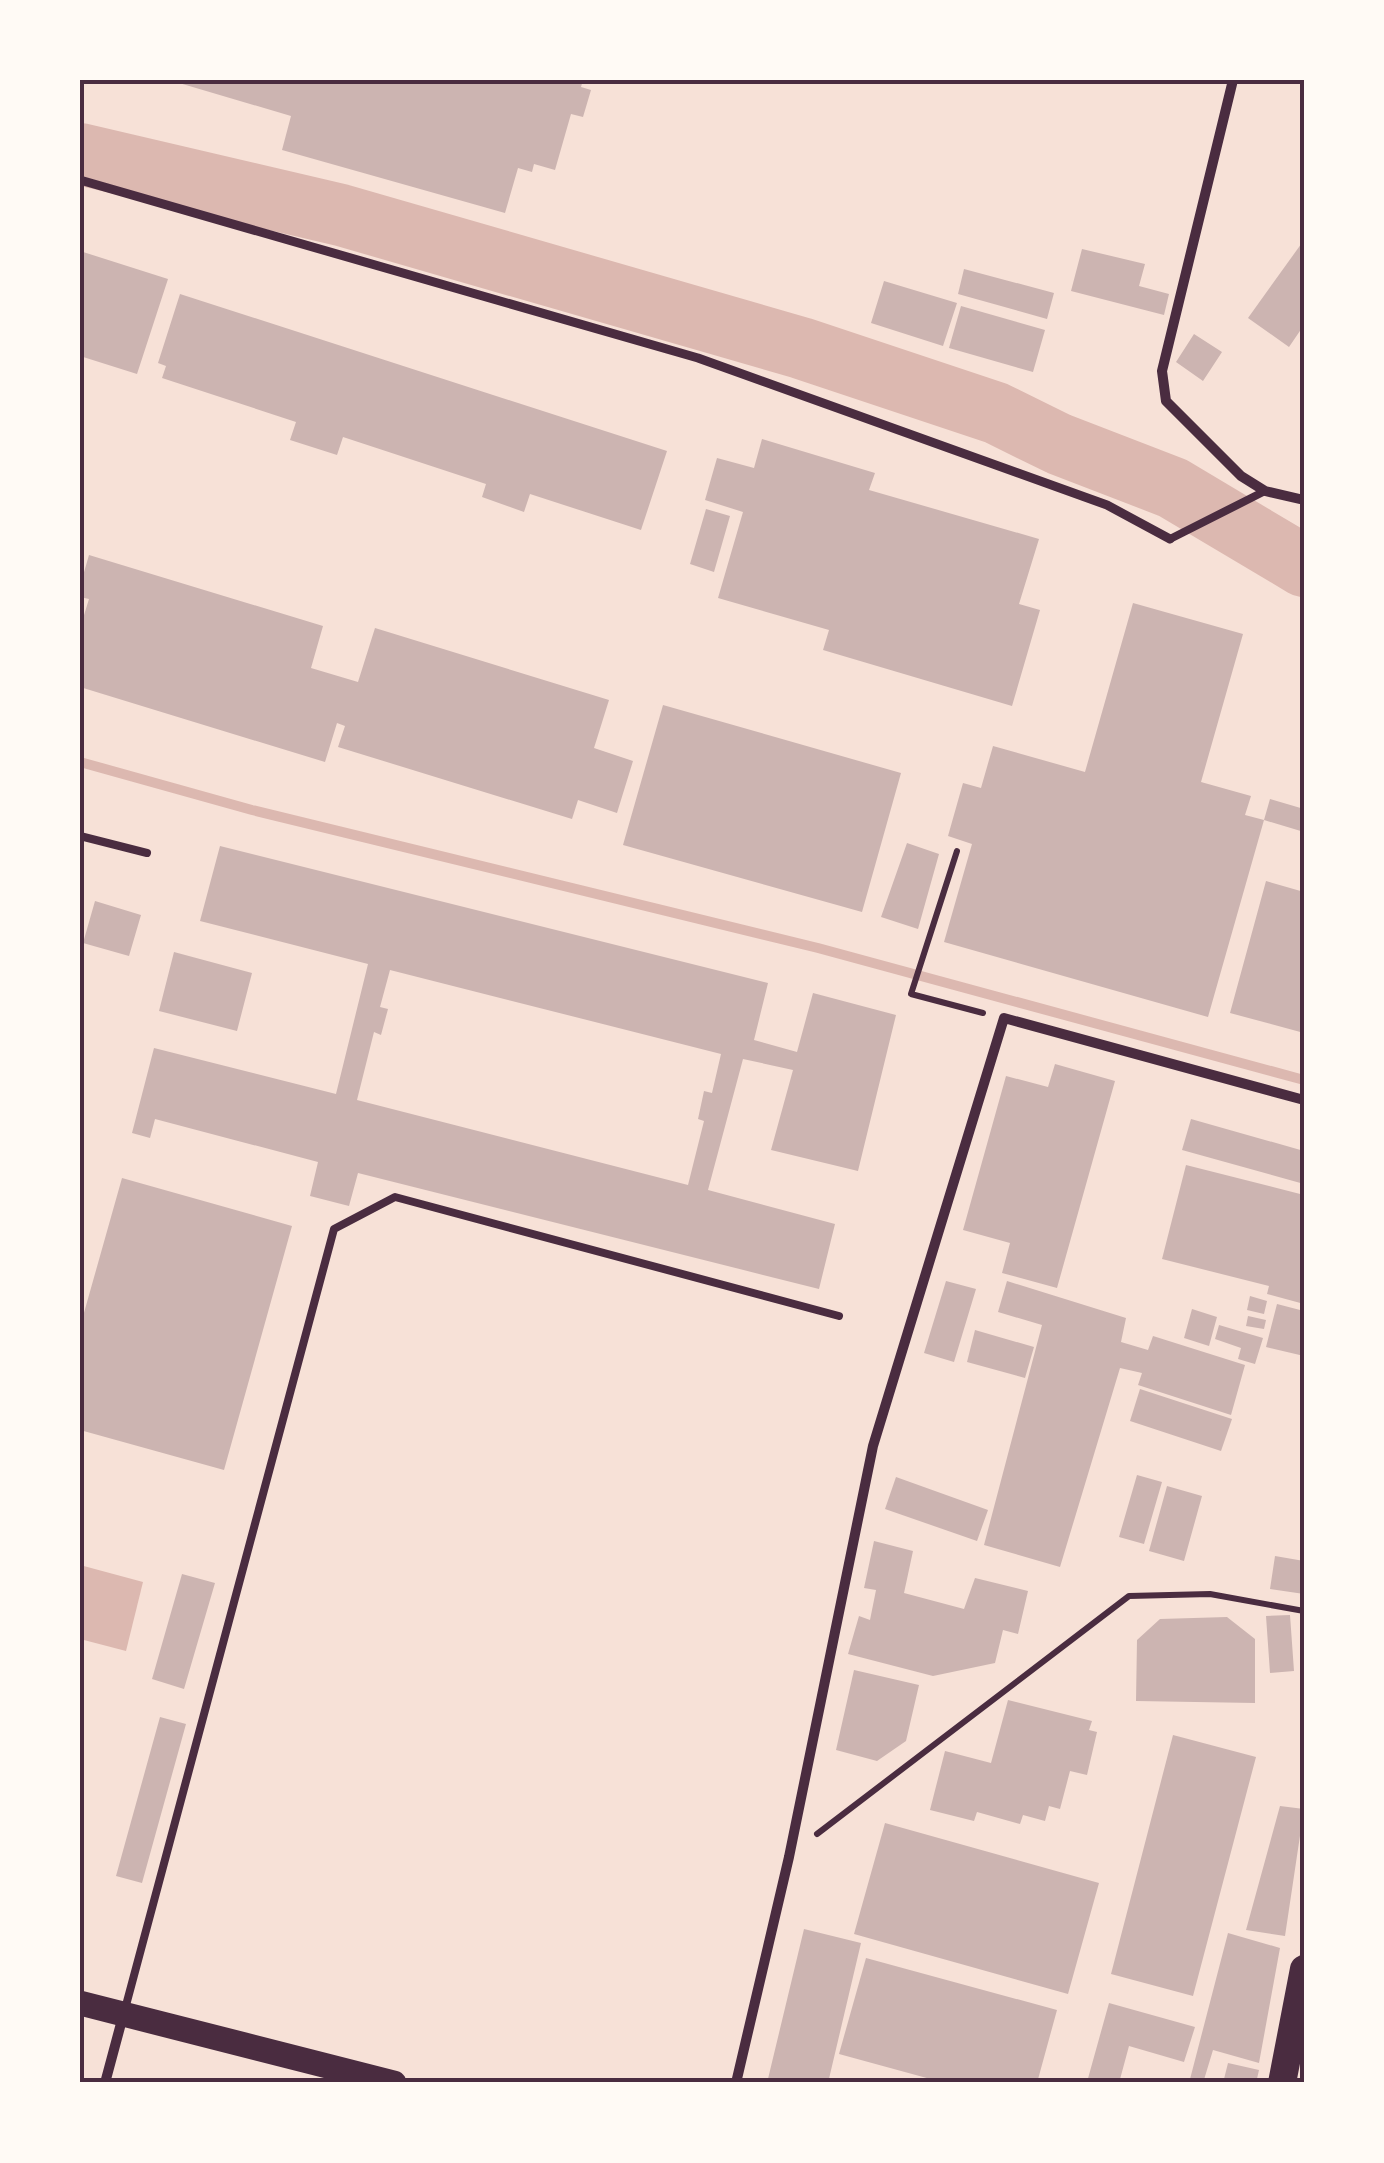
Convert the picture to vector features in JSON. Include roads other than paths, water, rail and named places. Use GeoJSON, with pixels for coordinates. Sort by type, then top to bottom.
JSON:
{"type":"FeatureCollection","features":[{"type":"Feature","properties":{"kind":"highway"},"geometry":{"type":"LineString","coordinates":[[1282,2083],[1304,1970]]}},
{"type":"Feature","properties":{"kind":"main road"},"geometry":{"type":"LineString","coordinates":[[80,2003],[394,2083]]}},
{"type":"Feature","properties":{"kind":"street"},"geometry":{"type":"LineString","coordinates":[[1233,80],[1162,371],[1166,401],[1241,476],[1265,491],[1304,500]]}},
{"type":"Feature","properties":{"kind":"street"},"geometry":{"type":"LineString","coordinates":[[80,180],[698,358],[1107,506],[1170,539]]}},
{"type":"Feature","properties":{"kind":"street"},"geometry":{"type":"LineString","coordinates":[[736,2083],[788,1857],[873,1446],[1004,1018],[1304,1100]]}},
{"type":"Feature","properties":{"kind":"street"},"geometry":{"type":"LineString","coordinates":[[104,2083],[124,2015]]}},
{"type":"Feature","properties":{"kind":"lane"},"geometry":{"type":"LineString","coordinates":[[1170,539],[1265,491]]}},
{"type":"Feature","properties":{"kind":"lane"},"geometry":{"type":"LineString","coordinates":[[80,836],[147,853]]}},
{"type":"Feature","properties":{"kind":"lane"},"geometry":{"type":"LineString","coordinates":[[124,2015],[334,1228],[395,1198],[839,1316]]}},
{"type":"Feature","properties":{"kind":"waterway"},"geometry":{"type":"LineString","coordinates":[[80,154],[341,215],[801,348],[996,413],[1059,444],[1173,488],[1304,566]]}},
{"type":"Feature","properties":{"kind":"waterway"},"geometry":{"type":"LineString","coordinates":[[80,762],[252,810],[818,948],[1304,1080]]}}]}
